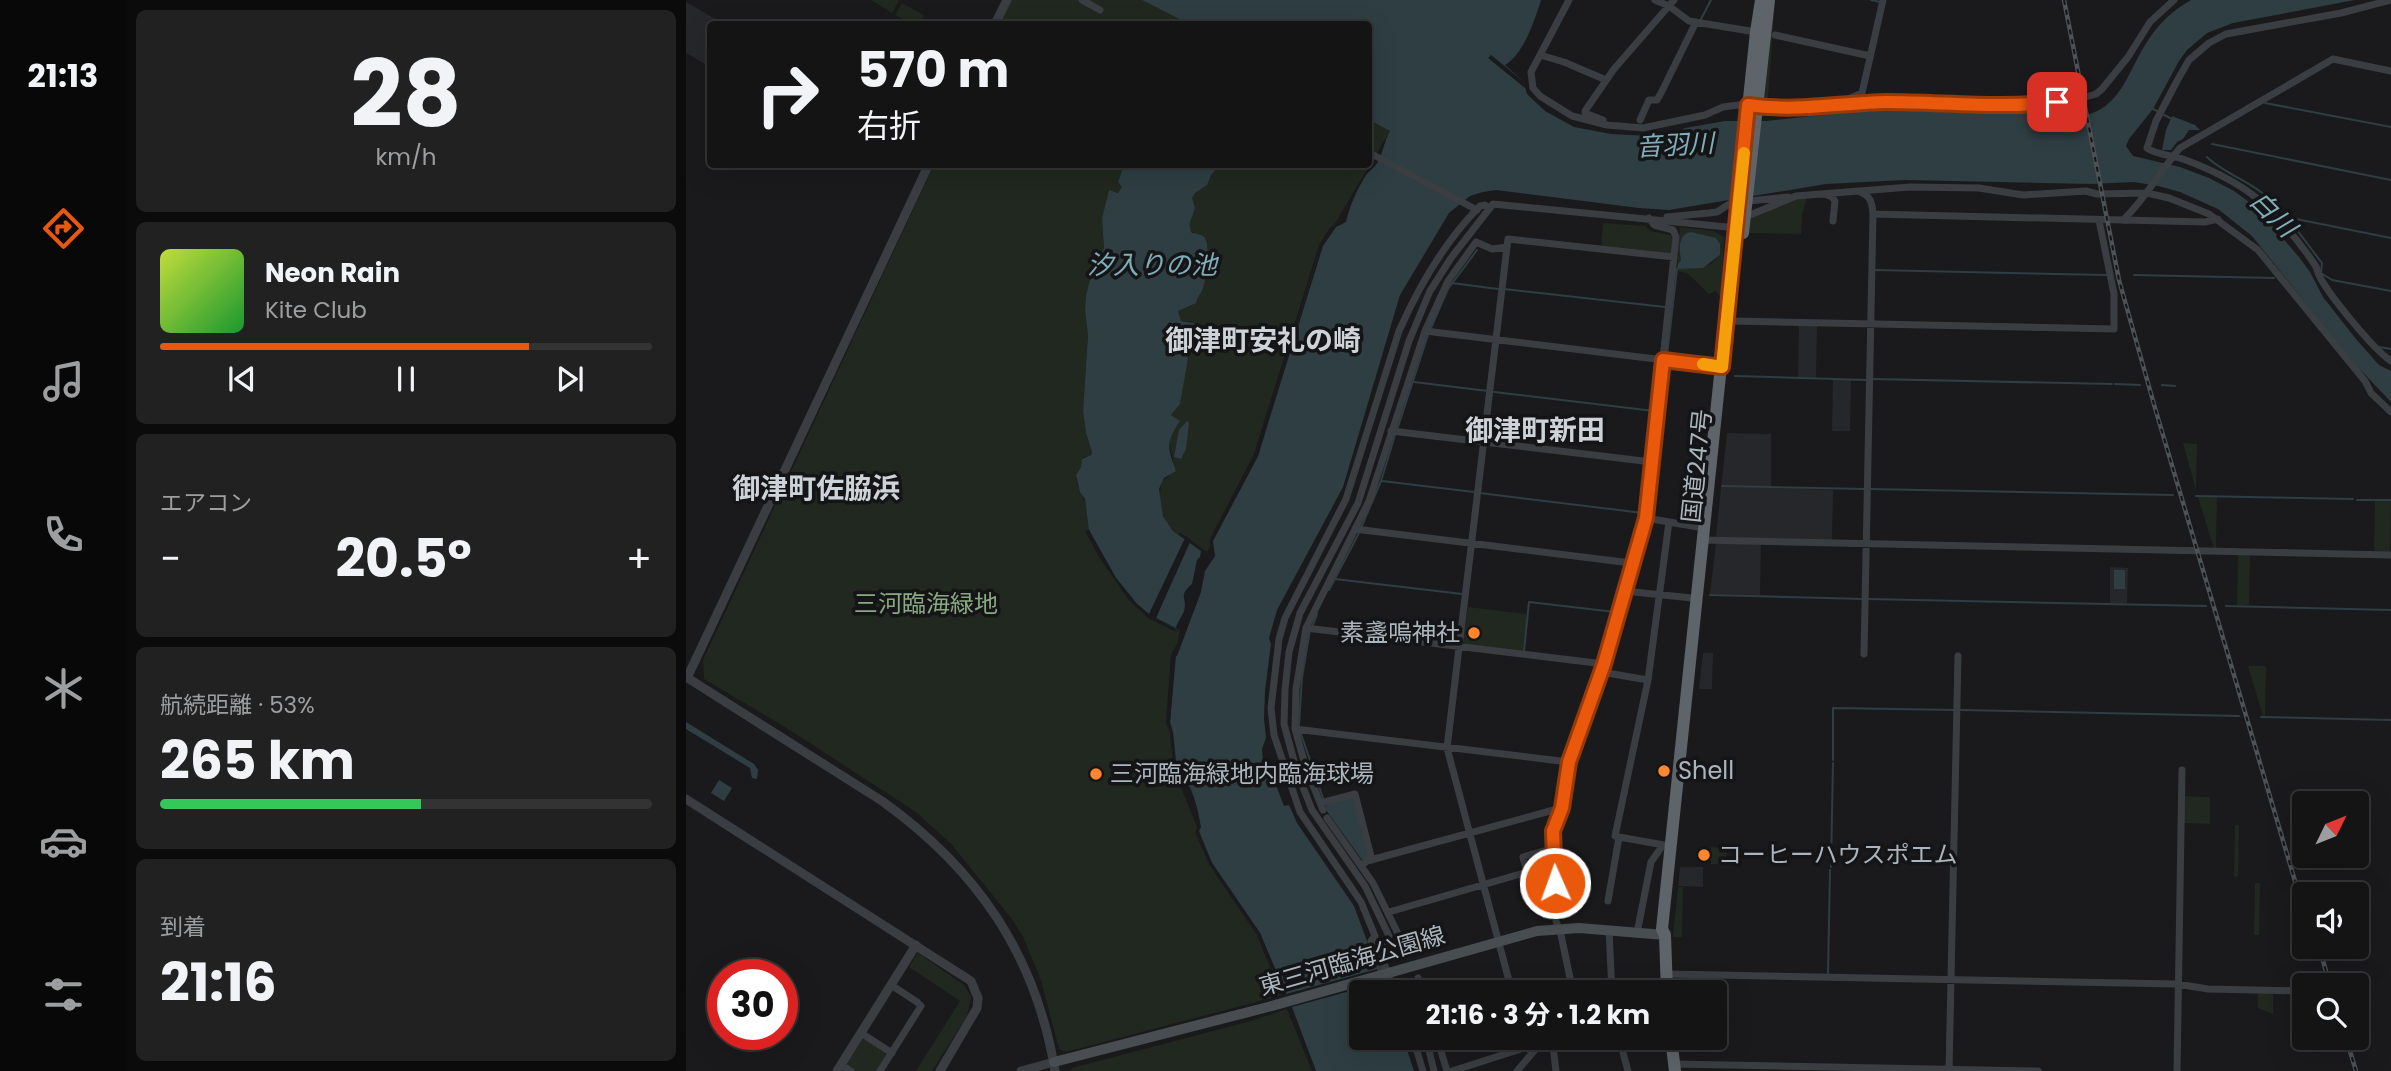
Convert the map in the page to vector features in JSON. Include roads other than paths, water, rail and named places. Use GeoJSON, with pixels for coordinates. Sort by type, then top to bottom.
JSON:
{"type":"FeatureCollection","features":[{"type":"Feature","properties":{"kind":"highway","name":"国道247号"},"geometry":{"type":"LineString","coordinates":[[1665,935],[1668,930],[1674,879],[1722,367],[1743,211],[1756,32],[1761,0]]}},
{"type":"Feature","properties":{"kind":"highway","name":"国道247号"},"geometry":{"type":"LineString","coordinates":[[1752,110],[1769,0]]}},
{"type":"Feature","properties":{"kind":"highway","name":"国道247号"},"geometry":{"type":"LineString","coordinates":[[1666,980],[1665,935],[1662,929],[1667,846],[1706,536],[1723,430],[1740,228]]}},
{"type":"Feature","properties":{"kind":"main road","name":"東三河臨海公園線"},"geometry":{"type":"LineString","coordinates":[[1055,1067],[1268,1007],[1386,978],[1498,942],[1557,929],[1665,935]]}},
{"type":"Feature","properties":{"kind":"street"},"geometry":{"type":"LineString","coordinates":[[996,21],[1007,0]]}},
{"type":"Feature","properties":{"kind":"street"},"geometry":{"type":"LineString","coordinates":[[1082,0],[1100,10]]}},
{"type":"Feature","properties":{"kind":"street"},"geometry":{"type":"LineString","coordinates":[[1569,0],[1530,76],[1536,93],[1572,116],[1607,125],[1648,128],[1705,115],[1723,107],[1752,110],[1886,102],[2036,105],[2071,101],[2096,94],[2102,89],[2128,57],[2150,22],[2174,0]]}},
{"type":"Feature","properties":{"kind":"street"},"geometry":{"type":"LineString","coordinates":[[1655,0],[1672,3],[1689,21],[1756,32]]}},
{"type":"Feature","properties":{"kind":"street"},"geometry":{"type":"LineString","coordinates":[[1836,105],[1862,93],[1883,0]]}},
{"type":"Feature","properties":{"kind":"street"},"geometry":{"type":"LineString","coordinates":[[2391,1],[2226,34],[2209,43],[2189,60],[2162,107],[2147,148],[2208,168],[2231,180],[2266,205],[2295,239],[2317,268],[2329,290],[2374,347],[2391,361]]}},
{"type":"Feature","properties":{"kind":"street"},"geometry":{"type":"LineString","coordinates":[[1607,125],[1585,111],[1606,80],[1672,3]]}},
{"type":"Feature","properties":{"kind":"street"},"geometry":{"type":"LineString","coordinates":[[1640,120],[1649,100],[1657,100],[1698,23]]}},
{"type":"Feature","properties":{"kind":"street"},"geometry":{"type":"LineString","coordinates":[[1774,34],[1870,56]]}},
{"type":"Feature","properties":{"kind":"street"},"geometry":{"type":"LineString","coordinates":[[1540,55],[1606,80]]}},
{"type":"Feature","properties":{"kind":"street"},"geometry":{"type":"LineString","coordinates":[[2123,220],[2148,192],[2171,157],[2187,142],[2333,59],[2391,71]]}},
{"type":"Feature","properties":{"kind":"street"},"geometry":{"type":"LineString","coordinates":[[1372,154],[1474,208]]}},
{"type":"Feature","properties":{"kind":"street"},"geometry":{"type":"LineString","coordinates":[[927,168],[687,677],[882,801],[913,823],[955,864],[994,911],[1013,942],[1039,1008],[1055,1067],[1021,1071]]}},
{"type":"Feature","properties":{"kind":"street"},"geometry":{"type":"LineString","coordinates":[[1649,218],[1717,212],[1731,203],[1780,197],[1910,187],[1979,188],[2023,195],[2074,191],[2097,194],[2148,192],[2181,201],[2218,219],[2266,258],[2391,412]]}},
{"type":"Feature","properties":{"kind":"street"},"geometry":{"type":"LineString","coordinates":[[1854,190],[1866,193],[1872,202],[1873,214],[1864,654]]}},
{"type":"Feature","properties":{"kind":"street"},"geometry":{"type":"LineString","coordinates":[[1819,194],[1834,198],[1833,221]]}},
{"type":"Feature","properties":{"kind":"street"},"geometry":{"type":"LineString","coordinates":[[1743,211],[1756,213],[1791,197]]}},
{"type":"Feature","properties":{"kind":"street"},"geometry":{"type":"LineString","coordinates":[[1386,978],[1381,955],[1389,936],[1365,886],[1312,810],[1290,747],[1284,724],[1284,704],[1289,652],[1300,614],[1358,503],[1409,341],[1430,291],[1438,276],[1493,204],[1740,228]]}},
{"type":"Feature","properties":{"kind":"street"},"geometry":{"type":"LineString","coordinates":[[1386,978],[1371,941],[1375,936],[1361,902],[1305,820],[1296,800],[1272,724],[1274,677],[1285,618],[1350,489],[1399,331],[1418,290],[1474,208],[1485,205],[1489,208]]}},
{"type":"Feature","properties":{"kind":"street"},"geometry":{"type":"LineString","coordinates":[[1873,214],[2205,222],[2218,219]]}},
{"type":"Feature","properties":{"kind":"street"},"geometry":{"type":"LineString","coordinates":[[1572,980],[1561,935],[1557,929],[1555,824],[1562,808],[1569,762],[1602,668],[1646,518],[1675,232],[1654,225],[1649,218]]}},
{"type":"Feature","properties":{"kind":"street"},"geometry":{"type":"LineString","coordinates":[[1733,321],[2114,329],[2115,294],[2099,220]]}},
{"type":"Feature","properties":{"kind":"street"},"geometry":{"type":"LineString","coordinates":[[1509,980],[1447,748],[1508,239],[1674,257]]}},
{"type":"Feature","properties":{"kind":"street"},"geometry":{"type":"LineString","coordinates":[[1372,860],[1355,794],[1322,806],[1306,768],[1295,729],[1296,690],[1306,628],[1369,501],[1425,331],[1448,281],[1476,242],[1492,249],[1507,247]]}},
{"type":"Feature","properties":{"kind":"street"},"geometry":{"type":"LineString","coordinates":[[1425,331],[1722,367]]}},
{"type":"Feature","properties":{"kind":"street"},"geometry":{"type":"LineString","coordinates":[[2384,405],[2391,398]]}},
{"type":"Feature","properties":{"kind":"street"},"geometry":{"type":"LineString","coordinates":[[1391,431],[1652,462]]}},
{"type":"Feature","properties":{"kind":"street"},"geometry":{"type":"LineString","coordinates":[[1646,518],[1669,522],[1706,536],[1868,544],[2391,555]]}},
{"type":"Feature","properties":{"kind":"street"},"geometry":{"type":"LineString","coordinates":[[1667,846],[1615,836],[1648,680],[1669,522]]}},
{"type":"Feature","properties":{"kind":"street"},"geometry":{"type":"LineString","coordinates":[[1355,529],[1631,563]]}},
{"type":"Feature","properties":{"kind":"street"},"geometry":{"type":"LineString","coordinates":[[1624,591],[1692,598]]}},
{"type":"Feature","properties":{"kind":"street"},"geometry":{"type":"LineString","coordinates":[[1306,628],[1459,646],[1602,668],[1648,680]]}},
{"type":"Feature","properties":{"kind":"street"},"geometry":{"type":"LineString","coordinates":[[1949,1070],[1958,656]]}},
{"type":"Feature","properties":{"kind":"street"},"geometry":{"type":"LineString","coordinates":[[1295,729],[1569,762]]}},
{"type":"Feature","properties":{"kind":"street"},"geometry":{"type":"LineString","coordinates":[[2177,1071],[2182,770]]}},
{"type":"Feature","properties":{"kind":"street"},"geometry":{"type":"LineString","coordinates":[[686,799],[967,978],[974,986],[978,998],[974,1016],[940,1071]]}},
{"type":"Feature","properties":{"kind":"street"},"geometry":{"type":"LineString","coordinates":[[1362,865],[1562,808]]}},
{"type":"Feature","properties":{"kind":"street"},"geometry":{"type":"LineString","coordinates":[[1327,818],[1362,865],[1389,912],[1408,954]]}},
{"type":"Feature","properties":{"kind":"street"},"geometry":{"type":"LineString","coordinates":[[1608,901],[1619,836]]}},
{"type":"Feature","properties":{"kind":"street"},"geometry":{"type":"LineString","coordinates":[[1637,933],[1651,862],[1667,846]]}},
{"type":"Feature","properties":{"kind":"street"},"geometry":{"type":"LineString","coordinates":[[1389,912],[1527,872],[1523,857],[1554,848]]}},
{"type":"Feature","properties":{"kind":"street"},"geometry":{"type":"LineString","coordinates":[[1609,930],[1611,980]]}},
{"type":"Feature","properties":{"kind":"street"},"geometry":{"type":"LineString","coordinates":[[851,1071],[839,1068],[916,945]]}},
{"type":"Feature","properties":{"kind":"street"},"geometry":{"type":"LineString","coordinates":[[1665,974],[2177,984],[2208,989],[2292,991]]}},
{"type":"Feature","properties":{"kind":"street"},"geometry":{"type":"LineString","coordinates":[[880,1071],[920,1006],[891,985]]}},
{"type":"Feature","properties":{"kind":"street"},"geometry":{"type":"LineString","coordinates":[[861,1033],[892,1053]]}},
{"type":"Feature","properties":{"kind":"street"},"geometry":{"type":"LineString","coordinates":[[1417,1050],[1423,1071]]}},
{"type":"Feature","properties":{"kind":"street"},"geometry":{"type":"LineString","coordinates":[[1429,1050],[1434,1071]]}},
{"type":"Feature","properties":{"kind":"street"},"geometry":{"type":"LineString","coordinates":[[1441,1050],[1447,1071]]}},
{"type":"Feature","properties":{"kind":"street"},"geometry":{"type":"LineString","coordinates":[[1518,1070],[1530,1050]]}},
{"type":"Feature","properties":{"kind":"street"},"geometry":{"type":"LineString","coordinates":[[1452,1071],[1530,1050]]}},
{"type":"Feature","properties":{"kind":"street"},"geometry":{"type":"LineString","coordinates":[[1553,1050],[1556,1071]]}},
{"type":"Feature","properties":{"kind":"street"},"geometry":{"type":"LineString","coordinates":[[1622,1050],[1628,1071]]}},
{"type":"Feature","properties":{"kind":"street"},"geometry":{"type":"LineString","coordinates":[[1674,1067],[2038,1071]]}},
{"type":"Feature","properties":{"kind":"water","name":"音羽川"},"geometry":{"type":"Polygon","coordinates":[[[1142,0],[1541,0],[1523,45],[1505,65],[1523,81],[1527,94],[1545,111],[1574,127],[1611,134],[1668,137],[1685,128],[1725,121],[1766,121],[1865,110],[2090,114],[2101,109],[2118,93],[2156,29],[2172,13],[2191,0],[2355,0],[2233,23],[2207,33],[2187,50],[2179,61],[2153,109],[2126,146],[2133,156],[2180,167],[2209,178],[2256,207],[2299,257],[2323,297],[2356,339],[2379,365],[2391,371],[2391,402],[2353,362],[2252,236],[2218,209],[2180,192],[2158,186],[2134,182],[2092,184],[1905,180],[1826,184],[1669,210],[1496,190],[1470,196],[1449,213],[1400,295],[1343,487],[1277,610],[1269,638],[1271,644],[1264,719],[1266,738],[1262,749],[1264,776],[1277,788],[1284,806],[1289,805],[1297,823],[1354,906],[1382,980],[1349,980],[1349,1050],[1407,1050],[1414,1071],[1316,1071],[1260,933],[1212,863],[1199,831],[1201,827],[1194,796],[1187,781],[1177,771],[1170,722],[1175,656],[1201,592],[1205,571],[1215,556],[1213,541],[1258,456],[1323,246],[1336,227],[1346,222],[1356,192],[1378,162],[1390,131],[1372,122],[1372,21],[1183,21],[1142,0]]]}},
{"type":"Feature","properties":{"kind":"water"},"geometry":{"type":"Polygon","coordinates":[[[2172,116],[2195,125],[2200,130],[2189,130],[2171,150],[2162,150],[2166,130],[2172,116]]]}},
{"type":"Feature","properties":{"kind":"water","name":"汐入りの池"},"geometry":{"type":"Polygon","coordinates":[[[1123,168],[1217,168],[1207,185],[1192,198],[1195,207],[1190,229],[1192,233],[1202,235],[1206,240],[1207,269],[1196,303],[1178,311],[1181,321],[1194,323],[1192,329],[1181,330],[1177,342],[1178,349],[1184,350],[1188,358],[1180,404],[1171,415],[1180,421],[1169,445],[1176,471],[1164,478],[1159,489],[1163,516],[1173,531],[1201,551],[1192,584],[1184,595],[1184,611],[1176,628],[1150,615],[1137,604],[1116,578],[1089,530],[1085,499],[1080,492],[1076,475],[1082,459],[1092,452],[1083,411],[1088,336],[1086,295],[1093,269],[1104,248],[1102,218],[1109,190],[1118,193],[1122,187],[1118,182],[1123,168]]]}},
{"type":"Feature","properties":{"kind":"water"},"geometry":{"type":"Polygon","coordinates":[[[1691,232],[1716,238],[1720,244],[1720,255],[1703,268],[1677,269],[1681,260],[1682,239],[1691,232]]]}},
{"type":"Feature","properties":{"kind":"water"},"geometry":{"type":"Polygon","coordinates":[[[1187,421],[1186,449],[1181,459],[1174,457],[1179,430],[1187,421]]]}},
{"type":"Feature","properties":{"kind":"water"},"geometry":{"type":"Polygon","coordinates":[[[2114,570],[2125,570],[2125,589],[2114,589],[2114,570]]]}},
{"type":"Feature","properties":{"kind":"water"},"geometry":{"type":"Polygon","coordinates":[[[686,722],[754,764],[758,770],[757,779],[752,778],[750,768],[686,729],[686,722]]]}},
{"type":"Feature","properties":{"kind":"water"},"geometry":{"type":"Polygon","coordinates":[[[719,780],[732,788],[724,801],[711,793],[719,780]]]}},
{"type":"Feature","properties":{"kind":"water"},"geometry":{"type":"Polygon","coordinates":[[[1353,797],[1369,858],[1362,860],[1326,810],[1325,804],[1353,797]]]}},
{"type":"Feature","properties":{"kind":"waterway"},"geometry":{"type":"LineString","coordinates":[[1701,19],[1711,0]]}},
{"type":"Feature","properties":{"kind":"waterway"},"geometry":{"type":"LineString","coordinates":[[1871,0],[1880,2]]}},
{"type":"Feature","properties":{"kind":"waterway"},"geometry":{"type":"LineString","coordinates":[[2265,103],[2391,127]]}},
{"type":"Feature","properties":{"kind":"waterway"},"geometry":{"type":"LineString","coordinates":[[2153,109],[2157,111]]}},
{"type":"Feature","properties":{"kind":"waterway"},"geometry":{"type":"LineString","coordinates":[[2164,115],[2170,118]]}},
{"type":"Feature","properties":{"kind":"waterway"},"geometry":{"type":"LineString","coordinates":[[2212,144],[2391,180]]}},
{"type":"Feature","properties":{"kind":"waterway","name":"白川"},"geometry":{"type":"LineString","coordinates":[[2207,157],[2261,192],[2278,208],[2322,263],[2321,273],[2332,280],[2391,291]]}},
{"type":"Feature","properties":{"kind":"waterway","name":"白川"},"geometry":{"type":"LineString","coordinates":[[2286,217],[2391,238]]}},
{"type":"Feature","properties":{"kind":"waterway"},"geometry":{"type":"LineString","coordinates":[[1430,330],[1448,289],[1477,250]]}},
{"type":"Feature","properties":{"kind":"waterway"},"geometry":{"type":"LineString","coordinates":[[1677,269],[1667,356],[1714,362]]}},
{"type":"Feature","properties":{"kind":"waterway"},"geometry":{"type":"LineString","coordinates":[[1874,270],[2106,275]]}},
{"type":"Feature","properties":{"kind":"waterway"},"geometry":{"type":"LineString","coordinates":[[2134,275],[2274,278]]}},
{"type":"Feature","properties":{"kind":"waterway"},"geometry":{"type":"LineString","coordinates":[[1452,283],[1498,289]]}},
{"type":"Feature","properties":{"kind":"waterway"},"geometry":{"type":"LineString","coordinates":[[1504,289],[1665,307]]}},
{"type":"Feature","properties":{"kind":"waterway"},"geometry":{"type":"LineString","coordinates":[[1397,430],[1428,335]]}},
{"type":"Feature","properties":{"kind":"waterway"},"geometry":{"type":"LineString","coordinates":[[2379,347],[2391,349]]}},
{"type":"Feature","properties":{"kind":"waterway"},"geometry":{"type":"LineString","coordinates":[[1650,515],[1666,365]]}},
{"type":"Feature","properties":{"kind":"waterway"},"geometry":{"type":"LineString","coordinates":[[1735,376],[1866,380]]}},
{"type":"Feature","properties":{"kind":"waterway"},"geometry":{"type":"LineString","coordinates":[[1872,379],[2112,384]]}},
{"type":"Feature","properties":{"kind":"waterway"},"geometry":{"type":"LineString","coordinates":[[1414,382],[1488,391]]}},
{"type":"Feature","properties":{"kind":"waterway"},"geometry":{"type":"LineString","coordinates":[[2115,384],[2140,385]]}},
{"type":"Feature","properties":{"kind":"waterway"},"geometry":{"type":"LineString","coordinates":[[2162,385],[2175,386]]}},
{"type":"Feature","properties":{"kind":"waterway"},"geometry":{"type":"LineString","coordinates":[[1494,392],[1654,411]]}},
{"type":"Feature","properties":{"kind":"waterway"},"geometry":{"type":"LineString","coordinates":[[1361,528],[1381,481],[1395,435]]}},
{"type":"Feature","properties":{"kind":"waterway"},"geometry":{"type":"LineString","coordinates":[[1382,481],[1474,492]]}},
{"type":"Feature","properties":{"kind":"waterway"},"geometry":{"type":"LineString","coordinates":[[1722,486],[1864,489]]}},
{"type":"Feature","properties":{"kind":"waterway"},"geometry":{"type":"LineString","coordinates":[[1870,489],[2173,495]]}},
{"type":"Feature","properties":{"kind":"waterway"},"geometry":{"type":"LineString","coordinates":[[1480,493],[1643,513]]}},
{"type":"Feature","properties":{"kind":"waterway"},"geometry":{"type":"LineString","coordinates":[[2196,496],[2353,499]]}},
{"type":"Feature","properties":{"kind":"waterway"},"geometry":{"type":"LineString","coordinates":[[2357,500],[2391,500]]}},
{"type":"Feature","properties":{"kind":"waterway"},"geometry":{"type":"LineString","coordinates":[[1329,590],[1359,533]]}},
{"type":"Feature","properties":{"kind":"waterway"},"geometry":{"type":"LineString","coordinates":[[1335,579],[1462,594]]}},
{"type":"Feature","properties":{"kind":"waterway"},"geometry":{"type":"LineString","coordinates":[[1710,595],[1863,599]]}},
{"type":"Feature","properties":{"kind":"waterway"},"geometry":{"type":"LineString","coordinates":[[1868,599],[2206,606]]}},
{"type":"Feature","properties":{"kind":"waterway"},"geometry":{"type":"LineString","coordinates":[[1524,651],[1529,602],[1615,612]]}},
{"type":"Feature","properties":{"kind":"waterway"},"geometry":{"type":"LineString","coordinates":[[2226,606],[2391,610]]}},
{"type":"Feature","properties":{"kind":"waterway"},"geometry":{"type":"LineString","coordinates":[[1313,625],[1317,614]]}},
{"type":"Feature","properties":{"kind":"waterway"},"geometry":{"type":"LineString","coordinates":[[1299,725],[1302,677],[1310,630]]}},
{"type":"Feature","properties":{"kind":"waterway"},"geometry":{"type":"LineString","coordinates":[[1833,760],[1833,708],[1955,710]]}},
{"type":"Feature","properties":{"kind":"waterway"},"geometry":{"type":"LineString","coordinates":[[1960,710],[2239,716]]}},
{"type":"Feature","properties":{"kind":"waterway"},"geometry":{"type":"LineString","coordinates":[[2261,717],[2391,720]]}},
{"type":"Feature","properties":{"kind":"waterway"},"geometry":{"type":"LineString","coordinates":[[1301,734],[1323,798]]}},
{"type":"Feature","properties":{"kind":"waterway"},"geometry":{"type":"LineString","coordinates":[[1831,867],[1833,763]]}},
{"type":"Feature","properties":{"kind":"waterway"},"geometry":{"type":"LineString","coordinates":[[1828,973],[1830,870]]}},
{"type":"Feature","properties":{"kind":"tunnel"},"geometry":{"type":"LineString","coordinates":[[1379,965],[1384,980]]}},
{"type":"Feature","properties":{"kind":"railway"},"geometry":{"type":"LineString","coordinates":[[2064,0],[2119,280],[2295,882]]}},
{"type":"Feature","properties":{"kind":"railway"},"geometry":{"type":"LineString","coordinates":[[2322,959],[2327,973]]}},
{"type":"Feature","properties":{"kind":"railway"},"geometry":{"type":"LineString","coordinates":[[2350,1050],[2356,1071]]}},
{"type":"Feature","properties":{"kind":"place","name":"素盞嗚神社"},"geometry":{"type":"Point","coordinates":[1474,633]}},
{"type":"Feature","properties":{"kind":"place","name":"Shell"},"geometry":{"type":"Point","coordinates":[1664,771]}},
{"type":"Feature","properties":{"kind":"place","name":"三河臨海緑地内臨海球場"},"geometry":{"type":"Point","coordinates":[1096,774]}},
{"type":"Feature","properties":{"kind":"place","name":"コーヒーハウスポエム"},"geometry":{"type":"Point","coordinates":[1704,855]}},
{"type":"Feature","properties":{"kind":"district","name":"御津町安礼の崎"},"geometry":{"type":"Point","coordinates":[1263,340]}},
{"type":"Feature","properties":{"kind":"district","name":"御津町新田"},"geometry":{"type":"Point","coordinates":[1535,430]}},
{"type":"Feature","properties":{"kind":"district","name":"御津町佐脇浜"},"geometry":{"type":"Point","coordinates":[816,488]}},
{"type":"Feature","properties":{"kind":"park label","name":"三河臨海緑地"},"geometry":{"type":"Point","coordinates":[926,604]}}]}
